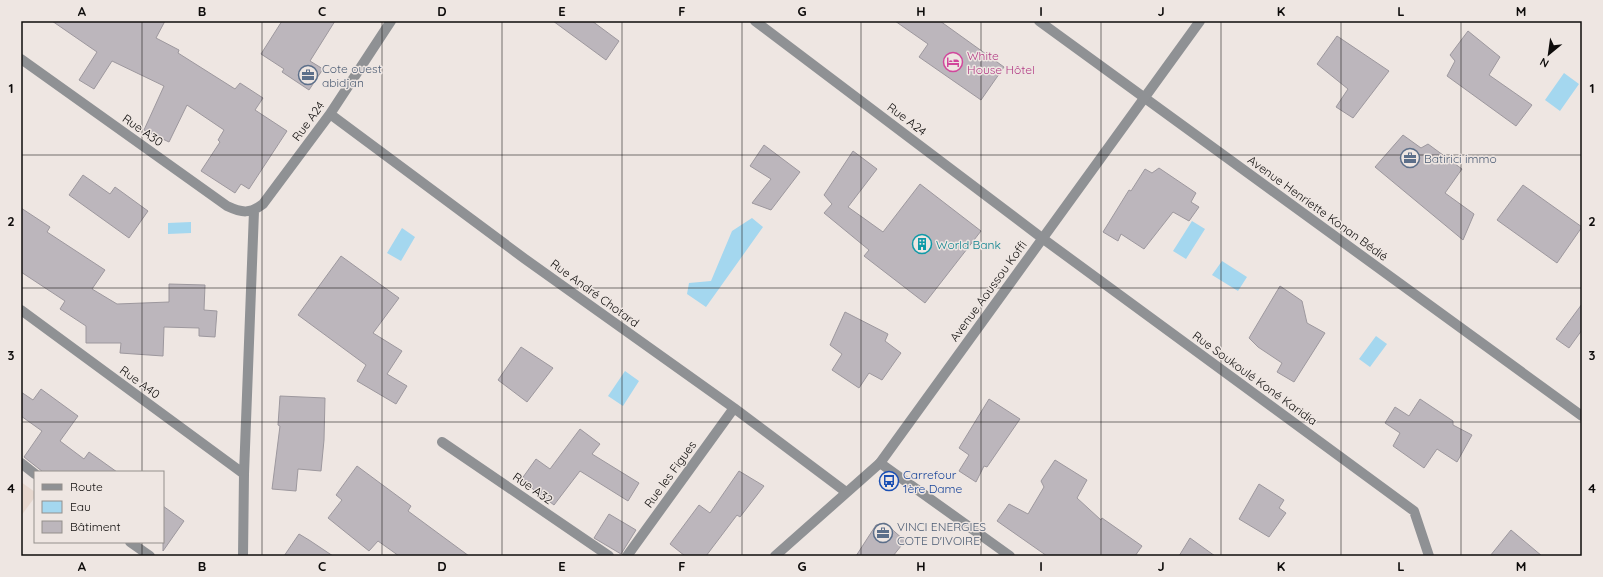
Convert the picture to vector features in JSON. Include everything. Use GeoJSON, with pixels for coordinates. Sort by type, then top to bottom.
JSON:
{"type":"FeatureCollection","features":[{"type":"Feature","properties":{"kind":"street","name":"Rue A24"},"geometry":{"type":"LineString","coordinates":[[254,211],[263,204],[330,114],[391,21]]}},
{"type":"Feature","properties":{"kind":"street","name":"Rue A24"},"geometry":{"type":"LineString","coordinates":[[755,21],[1042,238]]}},
{"type":"Feature","properties":{"kind":"street","name":"Avenue Henriette Konan Bédié"},"geometry":{"type":"LineString","coordinates":[[1039,21],[1582,416]]}},
{"type":"Feature","properties":{"kind":"street","name":"Avenue Aoussou Koffi"},"geometry":{"type":"LineString","coordinates":[[775,556],[880,463],[1200,21]]}},
{"type":"Feature","properties":{"kind":"street","name":"Rue A30"},"geometry":{"type":"LineString","coordinates":[[21,59],[227,206],[239,212],[254,211]]}},
{"type":"Feature","properties":{"kind":"street","name":"Rue André Chotard"},"geometry":{"type":"LineString","coordinates":[[330,114],[532,264],[734,408],[846,492]]}},
{"type":"Feature","properties":{"kind":"street"},"geometry":{"type":"LineString","coordinates":[[243,556],[244,474],[254,211]]}},
{"type":"Feature","properties":{"kind":"street","name":"Rue Soukoulé Koné Karidia"},"geometry":{"type":"LineString","coordinates":[[1042,238],[1414,511],[1429,556]]}},
{"type":"Feature","properties":{"kind":"street","name":"Rue A40"},"geometry":{"type":"LineString","coordinates":[[21,310],[244,474]]}},
{"type":"Feature","properties":{"kind":"street","name":"Rue les Figues"},"geometry":{"type":"LineString","coordinates":[[626,556],[734,408]]}},
{"type":"Feature","properties":{"kind":"street","name":"Rue A32"},"geometry":{"type":"LineString","coordinates":[[442,442],[609,556]]}},
{"type":"Feature","properties":{"kind":"street"},"geometry":{"type":"LineString","coordinates":[[880,463],[1010,556]]}},
{"type":"Feature","properties":{"kind":"street"},"geometry":{"type":"LineString","coordinates":[[21,464],[34,473]]}},
{"type":"Feature","properties":{"kind":"street"},"geometry":{"type":"LineString","coordinates":[[131,543],[150,556]]}},
{"type":"Feature","properties":{"kind":"shaded area"},"geometry":{"type":"Polygon","coordinates":[[[21,482],[34,491],[34,498],[21,516],[21,482]]]}},
{"type":"Feature","properties":{"kind":"water"},"geometry":{"type":"Polygon","coordinates":[[[1564,73],[1579,84],[1560,111],[1545,100],[1564,73]]]}},
{"type":"Feature","properties":{"kind":"water"},"geometry":{"type":"Polygon","coordinates":[[[752,218],[763,227],[706,307],[687,294],[689,283],[711,281],[732,231],[752,218]]]}},
{"type":"Feature","properties":{"kind":"water"},"geometry":{"type":"Polygon","coordinates":[[[1192,221],[1205,229],[1186,259],[1173,251],[1192,221]]]}},
{"type":"Feature","properties":{"kind":"water"},"geometry":{"type":"Polygon","coordinates":[[[191,222],[191,233],[168,234],[168,223],[191,222]]]}},
{"type":"Feature","properties":{"kind":"water"},"geometry":{"type":"Polygon","coordinates":[[[402,228],[415,237],[401,261],[387,253],[402,228]]]}},
{"type":"Feature","properties":{"kind":"water"},"geometry":{"type":"Polygon","coordinates":[[[1222,261],[1247,277],[1238,291],[1212,275],[1222,261]]]}},
{"type":"Feature","properties":{"kind":"water"},"geometry":{"type":"Polygon","coordinates":[[[1376,336],[1387,344],[1370,367],[1359,359],[1376,336]]]}},
{"type":"Feature","properties":{"kind":"water"},"geometry":{"type":"Polygon","coordinates":[[[625,371],[639,381],[623,406],[608,396],[625,371]]]}},
{"type":"Feature","properties":{"kind":"building"},"geometry":{"type":"Polygon","coordinates":[[[52,21],[165,21],[156,38],[179,50],[178,53],[235,89],[240,83],[263,98],[255,110],[287,131],[249,189],[241,184],[235,193],[201,171],[220,142],[218,140],[224,130],[187,105],[169,142],[144,130],[164,86],[112,61],[94,89],[79,80],[97,52],[52,21]]]}},
{"type":"Feature","properties":{"kind":"building"},"geometry":{"type":"Polygon","coordinates":[[[282,21],[335,21],[310,61],[323,69],[309,90],[282,72],[284,69],[261,54],[282,21]]]}},
{"type":"Feature","properties":{"kind":"building"},"geometry":{"type":"Polygon","coordinates":[[[553,21],[592,21],[619,41],[606,60],[553,21]]]}},
{"type":"Feature","properties":{"kind":"building"},"geometry":{"type":"Polygon","coordinates":[[[895,21],[940,21],[1004,67],[981,100],[919,57],[928,44],[895,21]]]}},
{"type":"Feature","properties":{"kind":"building"},"geometry":{"type":"Polygon","coordinates":[[[1468,31],[1500,57],[1489,75],[1532,105],[1516,126],[1447,76],[1455,61],[1450,55],[1468,31]]]}},
{"type":"Feature","properties":{"kind":"building"},"geometry":{"type":"Polygon","coordinates":[[[1337,36],[1389,71],[1353,118],[1336,107],[1348,89],[1317,64],[1337,36]]]}},
{"type":"Feature","properties":{"kind":"building"},"geometry":{"type":"Polygon","coordinates":[[[1403,135],[1421,148],[1428,144],[1462,169],[1445,193],[1474,214],[1463,240],[1375,167],[1403,135]]]}},
{"type":"Feature","properties":{"kind":"building"},"geometry":{"type":"Polygon","coordinates":[[[764,145],[800,172],[771,210],[752,203],[771,179],[750,166],[764,145]]]}},
{"type":"Feature","properties":{"kind":"building","name":"World Bank"},"geometry":{"type":"Polygon","coordinates":[[[853,151],[877,169],[848,207],[883,232],[920,184],[981,231],[925,303],[864,256],[869,250],[824,213],[832,204],[824,195],[853,151]]]}},
{"type":"Feature","properties":{"kind":"building"},"geometry":{"type":"Polygon","coordinates":[[[1159,168],[1196,193],[1191,202],[1199,207],[1189,221],[1173,212],[1144,249],[1121,234],[1118,241],[1103,232],[1129,190],[1131,191],[1145,169],[1152,173],[1159,168]]]}},
{"type":"Feature","properties":{"kind":"building"},"geometry":{"type":"Polygon","coordinates":[[[83,175],[110,194],[115,187],[148,211],[129,238],[69,195],[83,175]]]}},
{"type":"Feature","properties":{"kind":"building"},"geometry":{"type":"Polygon","coordinates":[[[1523,185],[1582,227],[1557,263],[1497,220],[1523,185]]]}},
{"type":"Feature","properties":{"kind":"building"},"geometry":{"type":"Polygon","coordinates":[[[21,208],[50,227],[47,232],[105,270],[92,289],[117,304],[169,302],[169,284],[205,285],[204,310],[217,311],[215,337],[199,336],[199,328],[164,327],[163,356],[120,353],[121,343],[86,343],[86,326],[60,309],[65,301],[21,272],[21,208]]]}},
{"type":"Feature","properties":{"kind":"building"},"geometry":{"type":"Polygon","coordinates":[[[341,256],[399,298],[373,333],[402,351],[387,374],[407,386],[396,404],[357,381],[366,365],[298,315],[341,256]]]}},
{"type":"Feature","properties":{"kind":"building"},"geometry":{"type":"Polygon","coordinates":[[[1280,286],[1302,301],[1307,323],[1325,333],[1294,382],[1277,372],[1282,363],[1258,347],[1249,338],[1280,286]]]}},
{"type":"Feature","properties":{"kind":"building"},"geometry":{"type":"Polygon","coordinates":[[[1582,304],[1582,330],[1569,348],[1556,339],[1582,304]]]}},
{"type":"Feature","properties":{"kind":"building"},"geometry":{"type":"Polygon","coordinates":[[[845,312],[888,334],[885,341],[901,353],[882,380],[869,373],[859,388],[832,370],[842,354],[830,345],[845,312]]]}},
{"type":"Feature","properties":{"kind":"building"},"geometry":{"type":"Polygon","coordinates":[[[521,347],[553,368],[527,402],[498,380],[521,347]]]}},
{"type":"Feature","properties":{"kind":"building"},"geometry":{"type":"Polygon","coordinates":[[[41,389],[78,416],[60,441],[84,459],[89,452],[116,471],[42,471],[24,457],[42,431],[21,416],[21,392],[33,400],[41,389]]]}},
{"type":"Feature","properties":{"kind":"building"},"geometry":{"type":"Polygon","coordinates":[[[280,396],[325,398],[324,440],[321,471],[298,469],[296,491],[272,489],[280,426],[278,425],[280,396]]]}},
{"type":"Feature","properties":{"kind":"building"},"geometry":{"type":"Polygon","coordinates":[[[989,399],[1020,419],[987,467],[984,466],[976,482],[959,471],[969,455],[959,448],[989,399]]]}},
{"type":"Feature","properties":{"kind":"building"},"geometry":{"type":"Polygon","coordinates":[[[1420,399],[1453,421],[1453,425],[1472,435],[1457,462],[1437,449],[1424,468],[1393,446],[1400,433],[1385,423],[1395,407],[1409,416],[1420,399]]]}},
{"type":"Feature","properties":{"kind":"building"},"geometry":{"type":"Polygon","coordinates":[[[580,429],[600,444],[592,454],[639,483],[628,501],[580,471],[554,505],[521,480],[536,459],[550,469],[580,429]]]}},
{"type":"Feature","properties":{"kind":"building"},"geometry":{"type":"Polygon","coordinates":[[[1055,460],[1087,480],[1077,498],[1101,520],[1102,518],[1142,546],[1135,556],[1047,556],[997,521],[1009,504],[1028,514],[1044,487],[1041,481],[1055,460]]]}},
{"type":"Feature","properties":{"kind":"building"},"geometry":{"type":"Polygon","coordinates":[[[357,466],[411,506],[408,511],[469,556],[399,556],[378,541],[369,551],[328,518],[342,500],[336,495],[357,466]]]}},
{"type":"Feature","properties":{"kind":"building"},"geometry":{"type":"Polygon","coordinates":[[[739,471],[764,486],[740,517],[737,515],[706,556],[685,556],[670,544],[699,505],[710,513],[739,471]]]}},
{"type":"Feature","properties":{"kind":"building"},"geometry":{"type":"Polygon","coordinates":[[[1259,484],[1284,500],[1279,508],[1286,513],[1269,537],[1239,519],[1259,484]]]}},
{"type":"Feature","properties":{"kind":"building"},"geometry":{"type":"Polygon","coordinates":[[[164,507],[184,521],[163,551],[164,543],[164,507]]]}},
{"type":"Feature","properties":{"kind":"building"},"geometry":{"type":"Polygon","coordinates":[[[609,514],[636,530],[621,554],[594,538],[609,514]]]}},
{"type":"Feature","properties":{"kind":"building","name":"VINCI ENERGIES COTE D'IVOIRE"},"geometry":{"type":"Polygon","coordinates":[[[885,523],[905,541],[893,556],[856,556],[876,525],[885,523]]]}},
{"type":"Feature","properties":{"kind":"building"},"geometry":{"type":"Polygon","coordinates":[[[1511,530],[1542,556],[1490,556],[1511,530]]]}},
{"type":"Feature","properties":{"kind":"building"},"geometry":{"type":"Polygon","coordinates":[[[299,534],[309,540],[333,556],[284,556],[299,534]]]}},
{"type":"Feature","properties":{"kind":"building"},"geometry":{"type":"Polygon","coordinates":[[[1190,538],[1215,556],[1179,556],[1190,538]]]}},
{"type":"Feature","properties":{"kind":"place","name":"White House Hôtel"},"geometry":{"type":"Point","coordinates":[953,62]}},
{"type":"Feature","properties":{"kind":"place","name":"Cote ouest abidjan"},"geometry":{"type":"Point","coordinates":[308,75]}},
{"type":"Feature","properties":{"kind":"place","name":"Batirici immo"},"geometry":{"type":"Point","coordinates":[1410,158]}},
{"type":"Feature","properties":{"kind":"place","name":"World Bank"},"geometry":{"type":"Point","coordinates":[922,244]}},
{"type":"Feature","properties":{"kind":"place","name":"Carrefour 1ère Dame"},"geometry":{"type":"Point","coordinates":[889,481]}},
{"type":"Feature","properties":{"kind":"place","name":"VINCI ENERGIES COTE D'IVOIRE"},"geometry":{"type":"Point","coordinates":[883,533]}}]}
